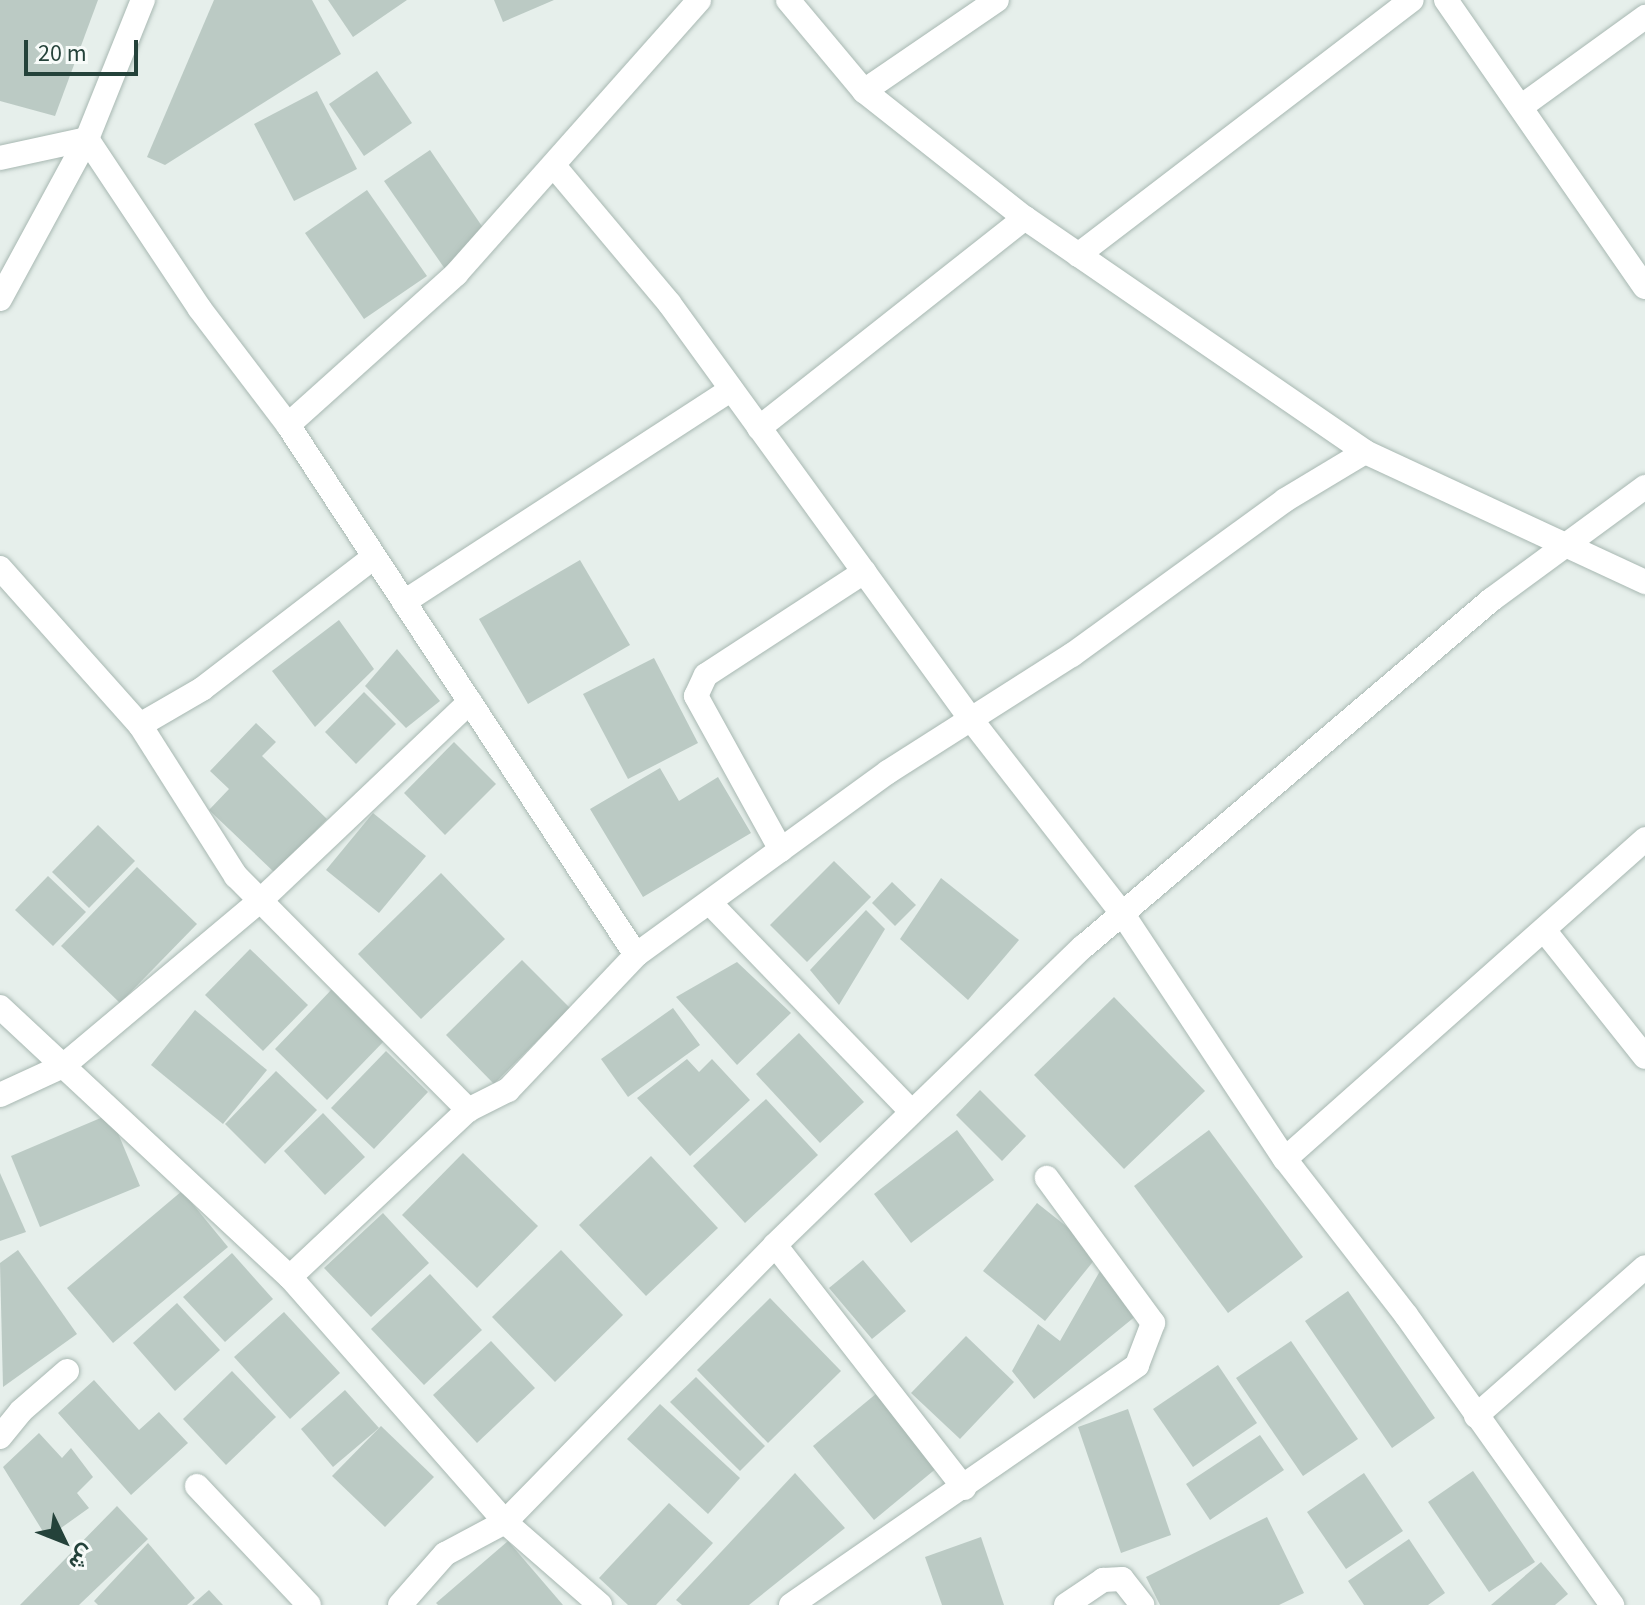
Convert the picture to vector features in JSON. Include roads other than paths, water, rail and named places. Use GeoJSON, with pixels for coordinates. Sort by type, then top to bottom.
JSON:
{"type":"FeatureCollection","features":[{"type":"Feature","properties":{"kind":"street"},"geometry":{"type":"LineString","coordinates":[[0,299],[17,259],[87,139],[143,0]]}},
{"type":"Feature","properties":{"kind":"street"},"geometry":{"type":"LineString","coordinates":[[288,425],[456,274],[699,0]]}},
{"type":"Feature","properties":{"kind":"street"},"geometry":{"type":"LineString","coordinates":[[788,0],[864,91],[1025,218],[1365,452],[1645,582]]}},
{"type":"Feature","properties":{"kind":"street"},"geometry":{"type":"LineString","coordinates":[[864,91],[997,0]]}},
{"type":"Feature","properties":{"kind":"street"},"geometry":{"type":"LineString","coordinates":[[1078,255],[1412,0]]}},
{"type":"Feature","properties":{"kind":"street"},"geometry":{"type":"LineString","coordinates":[[1446,0],[1645,287]]}},
{"type":"Feature","properties":{"kind":"street"},"geometry":{"type":"LineString","coordinates":[[1522,106],[1645,17]]}},
{"type":"Feature","properties":{"kind":"street"},"geometry":{"type":"LineString","coordinates":[[0,158],[87,139]]}},
{"type":"Feature","properties":{"kind":"street"},"geometry":{"type":"LineString","coordinates":[[87,139],[200,309],[288,425],[636,955]]}},
{"type":"Feature","properties":{"kind":"street"},"geometry":{"type":"LineString","coordinates":[[554,166],[669,303],[970,718],[1122,913],[1285,1159],[1612,1605]]}},
{"type":"Feature","properties":{"kind":"street"},"geometry":{"type":"LineString","coordinates":[[759,428],[1025,218]]}},
{"type":"Feature","properties":{"kind":"street"},"geometry":{"type":"LineString","coordinates":[[404,602],[731,390]]}},
{"type":"Feature","properties":{"kind":"street"},"geometry":{"type":"LineString","coordinates":[[290,1277],[468,1110],[508,1090],[636,955],[970,718],[1072,655],[1285,500],[1365,452]]}},
{"type":"Feature","properties":{"kind":"street"},"geometry":{"type":"LineString","coordinates":[[400,1605],[445,1554],[505,1522],[775,1245],[911,1111],[1122,913],[1491,600],[1570,546],[1645,487]]}},
{"type":"Feature","properties":{"kind":"street"},"geometry":{"type":"LineString","coordinates":[[140,725],[202,689],[373,558]]}},
{"type":"Feature","properties":{"kind":"street"},"geometry":{"type":"LineString","coordinates":[[0,568],[140,725],[236,876],[468,1110]]}},
{"type":"Feature","properties":{"kind":"street"},"geometry":{"type":"LineString","coordinates":[[781,850],[696,696],[706,675],[864,572]]}},
{"type":"Feature","properties":{"kind":"street"},"geometry":{"type":"LineString","coordinates":[[0,1095],[63,1066],[261,900],[470,702]]}},
{"type":"Feature","properties":{"kind":"street"},"geometry":{"type":"LineString","coordinates":[[1285,1159],[1645,839]]}},
{"type":"Feature","properties":{"kind":"street"},"geometry":{"type":"LineString","coordinates":[[710,903],[911,1111]]}},
{"type":"Feature","properties":{"kind":"street"},"geometry":{"type":"LineString","coordinates":[[1544,930],[1645,1057]]}},
{"type":"Feature","properties":{"kind":"street"},"geometry":{"type":"LineString","coordinates":[[0,1007],[290,1277],[505,1522],[600,1605]]}},
{"type":"Feature","properties":{"kind":"street"},"geometry":{"type":"LineString","coordinates":[[791,1605],[964,1488],[1137,1365],[1151,1339],[1153,1323],[1047,1178]]}},
{"type":"Feature","properties":{"kind":"street"},"geometry":{"type":"LineString","coordinates":[[775,1245],[964,1488]]}},
{"type":"Feature","properties":{"kind":"street"},"geometry":{"type":"LineString","coordinates":[[1476,1416],[1645,1267]]}},
{"type":"Feature","properties":{"kind":"street"},"geometry":{"type":"LineString","coordinates":[[0,1437],[21,1411],[67,1371]]}},
{"type":"Feature","properties":{"kind":"street"},"geometry":{"type":"LineString","coordinates":[[197,1486],[309,1605]]}},
{"type":"Feature","properties":{"kind":"street"},"geometry":{"type":"LineString","coordinates":[[1066,1605],[1103,1580],[1122,1579],[1142,1605]]}}]}
